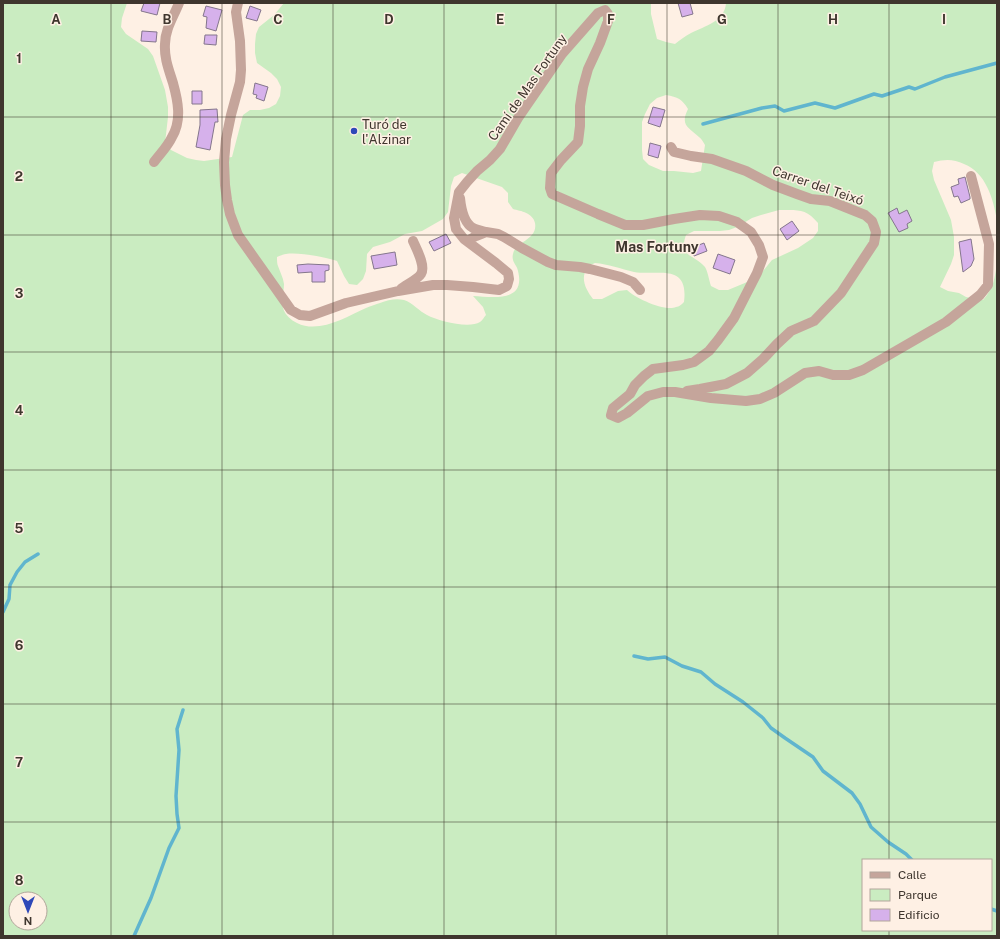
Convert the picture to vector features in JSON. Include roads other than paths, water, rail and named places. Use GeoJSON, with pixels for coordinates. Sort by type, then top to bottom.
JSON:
{"type":"FeatureCollection","features":[{"type":"Feature","properties":{"kind":"street"},"geometry":{"type":"LineString","coordinates":[[154,162],[173,137],[177,125],[179,112],[178,100],[167,66],[165,42],[167,32],[179,3]]}},
{"type":"Feature","properties":{"kind":"street","name":"Camí de Mas Fortuny"},"geometry":{"type":"LineString","coordinates":[[238,3],[236,12],[240,41],[240,82],[226,139],[224,162],[225,185],[230,214],[238,235],[291,310],[300,315],[310,316],[346,302],[433,285],[499,290],[506,286],[509,279],[508,272],[467,242],[456,229],[454,218],[459,192],[477,171],[500,149],[518,118],[562,54],[598,13],[605,10],[608,14],[608,21],[588,69],[583,87],[580,106],[578,142],[551,173],[550,188],[552,194],[625,225],[642,225],[700,215],[719,216],[737,222],[751,232],[759,245],[763,257],[734,318],[718,340],[694,362],[653,370],[644,376],[635,385],[630,394],[613,408],[611,415],[618,418],[627,413],[648,396],[663,392],[675,392],[711,398],[746,401],[760,399],[774,393],[805,373],[819,371],[833,374],[849,374],[863,370],[946,322],[980,295],[988,285],[989,244],[971,176]]}},
{"type":"Feature","properties":{"kind":"street","name":"Carrer del Teixó"},"geometry":{"type":"LineString","coordinates":[[671,147],[674,152],[712,159],[746,171],[774,185],[797,194],[811,199],[830,201],[865,215],[872,221],[876,232],[874,243],[841,294],[814,321],[791,331],[763,359],[747,372],[726,384],[675,392]]}},
{"type":"Feature","properties":{"kind":"street"},"geometry":{"type":"LineString","coordinates":[[459,192],[461,208],[468,224],[473,228],[498,234],[556,265],[580,267],[621,277],[633,282],[640,290]]}},
{"type":"Feature","properties":{"kind":"street"},"geometry":{"type":"LineString","coordinates":[[467,242],[486,232]]}},
{"type":"Feature","properties":{"kind":"street"},"geometry":{"type":"LineString","coordinates":[[398,291],[423,271],[423,264],[413,241]]}},
{"type":"Feature","properties":{"kind":"waterway"},"geometry":{"type":"LineString","coordinates":[[703,124],[762,108],[775,106],[784,111],[815,103],[835,108],[874,94],[882,96],[909,87],[915,89],[945,77],[997,63]]}},
{"type":"Feature","properties":{"kind":"waterway"},"geometry":{"type":"LineString","coordinates":[[3,612],[9,599],[10,585],[17,572],[25,562],[38,554]]}},
{"type":"Feature","properties":{"kind":"waterway"},"geometry":{"type":"LineString","coordinates":[[634,656],[648,659],[665,657],[682,666],[701,672],[715,684],[743,702],[763,718],[771,728],[813,757],[823,771],[852,793],[860,804],[871,827],[911,859]]}},
{"type":"Feature","properties":{"kind":"waterway"},"geometry":{"type":"LineString","coordinates":[[134,936],[151,898],[169,848],[179,828],[176,796],[179,750],[177,729],[183,710]]}},
{"type":"Feature","properties":{"kind":"waterway"},"geometry":{"type":"LineString","coordinates":[[992,909],[997,911]]}},
{"type":"Feature","properties":{"kind":"place","name":"Turó de l'Alzinar"},"geometry":{"type":"Point","coordinates":[354,131]}},
{"type":"Feature","properties":{"kind":"district","name":"Mas Fortuny"},"geometry":{"type":"Point","coordinates":[657,247]}}]}
